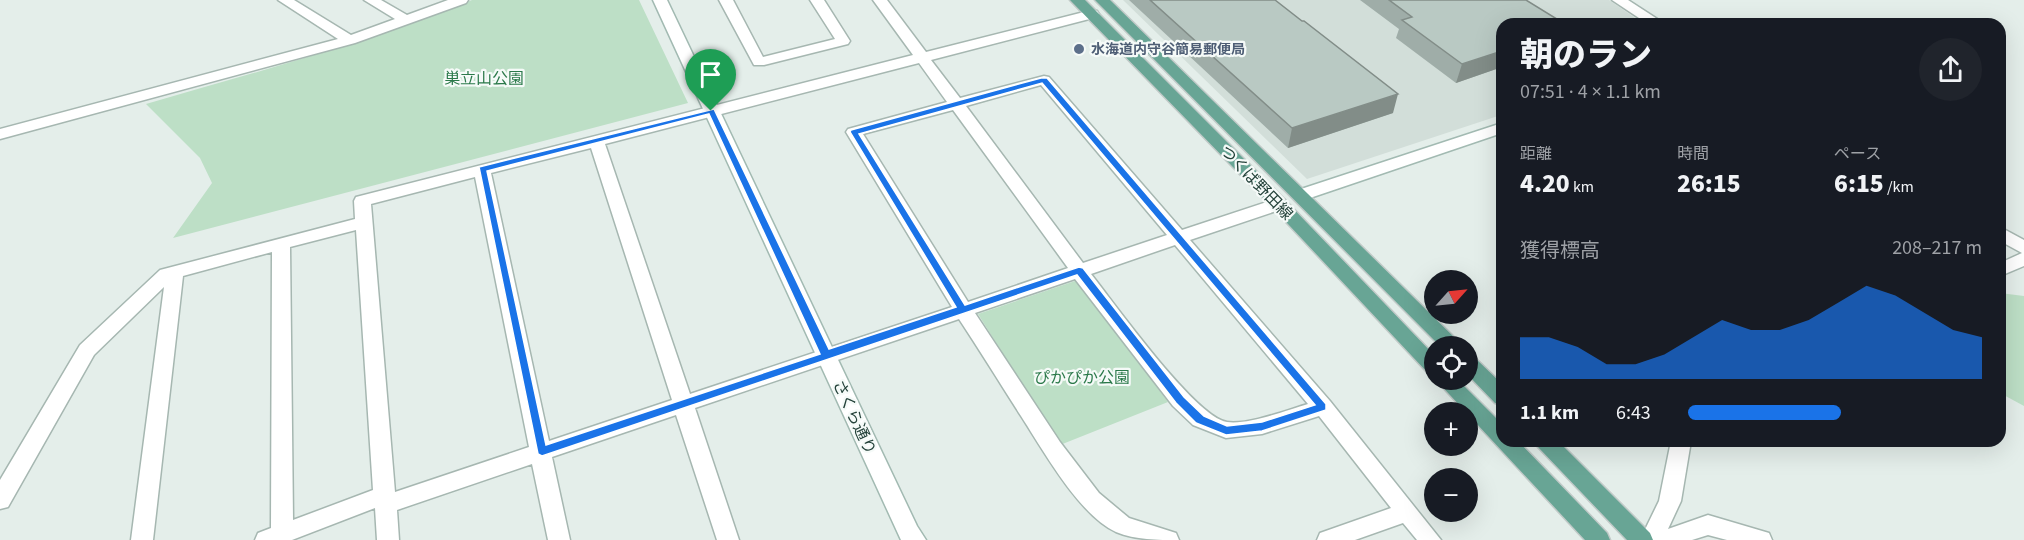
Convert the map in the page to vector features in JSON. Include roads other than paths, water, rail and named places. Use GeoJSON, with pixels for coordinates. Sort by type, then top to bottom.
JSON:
{"type":"FeatureCollection","features":[{"type":"Feature","properties":{"kind":"main road","name":"つくば野田線"},"geometry":{"type":"LineString","coordinates":[[1077,0],[1279,204],[1424,356]]}},
{"type":"Feature","properties":{"kind":"main road","name":"つくば野田線"},"geometry":{"type":"LineString","coordinates":[[1102,0],[1441,336]]}},
{"type":"Feature","properties":{"kind":"main road"},"geometry":{"type":"LineString","coordinates":[[1478,373],[1496,391]]}},
{"type":"Feature","properties":{"kind":"main road"},"geometry":{"type":"LineString","coordinates":[[1456,390],[1496,432]]}},
{"type":"Feature","properties":{"kind":"main road"},"geometry":{"type":"LineString","coordinates":[[1511,447],[1599,540]]}},
{"type":"Feature","properties":{"kind":"main road"},"geometry":{"type":"LineString","coordinates":[[1551,447],[1642,540]]}},
{"type":"Feature","properties":{"kind":"street"},"geometry":{"type":"LineString","coordinates":[[285,0],[350,40]]}},
{"type":"Feature","properties":{"kind":"street"},"geometry":{"type":"LineString","coordinates":[[371,0],[406,20]]}},
{"type":"Feature","properties":{"kind":"street"},"geometry":{"type":"LineString","coordinates":[[0,134],[350,40],[461,0]]}},
{"type":"Feature","properties":{"kind":"street","name":"さくら通り"},"geometry":{"type":"LineString","coordinates":[[660,0],[909,534],[915,540]]}},
{"type":"Feature","properties":{"kind":"street"},"geometry":{"type":"LineString","coordinates":[[726,0],[759,62],[843,41],[818,0]]}},
{"type":"Feature","properties":{"kind":"street"},"geometry":{"type":"LineString","coordinates":[[880,0],[1079,271],[1180,400],[1200,419],[1226,430],[1262,426],[1323,407]]}},
{"type":"Feature","properties":{"kind":"street"},"geometry":{"type":"LineString","coordinates":[[1619,0],[1648,18]]}},
{"type":"Feature","properties":{"kind":"street"},"geometry":{"type":"LineString","coordinates":[[388,540],[362,201],[1092,15]]}},
{"type":"Feature","properties":{"kind":"street"},"geometry":{"type":"LineString","coordinates":[[1168,540],[1122,525],[1091,500],[1053,448],[962,308],[854,132],[1044,80],[1323,407],[1430,540]]}},
{"type":"Feature","properties":{"kind":"street"},"geometry":{"type":"LineString","coordinates":[[1301,195],[1496,130]]}},
{"type":"Feature","properties":{"kind":"street"},"geometry":{"type":"LineString","coordinates":[[596,140],[728,540]]}},
{"type":"Feature","properties":{"kind":"street"},"geometry":{"type":"LineString","coordinates":[[482,169],[559,540]]}},
{"type":"Feature","properties":{"kind":"street"},"geometry":{"type":"LineString","coordinates":[[281,243],[274,536],[542,451],[962,308],[1279,204]]}},
{"type":"Feature","properties":{"kind":"street"},"geometry":{"type":"LineString","coordinates":[[0,500],[87,350],[166,274],[364,222]]}},
{"type":"Feature","properties":{"kind":"street"},"geometry":{"type":"LineString","coordinates":[[2006,237],[2024,248]]}},
{"type":"Feature","properties":{"kind":"street"},"geometry":{"type":"LineString","coordinates":[[2006,267],[2024,259]]}},
{"type":"Feature","properties":{"kind":"street"},"geometry":{"type":"LineString","coordinates":[[142,540],[175,271]]}},
{"type":"Feature","properties":{"kind":"street"},"geometry":{"type":"LineString","coordinates":[[1651,540],[1670,501],[1680,447]]}},
{"type":"Feature","properties":{"kind":"street"},"geometry":{"type":"LineString","coordinates":[[1328,540],[1407,512]]}},
{"type":"Feature","properties":{"kind":"street"},"geometry":{"type":"LineString","coordinates":[[1664,540],[1708,525],[1761,540]]}},
{"type":"Feature","properties":{"kind":"place","name":"水海道内守谷簡易郵便局"},"geometry":{"type":"Point","coordinates":[1079,49]}},
{"type":"Feature","properties":{"kind":"park label","name":"巣立山公園"},"geometry":{"type":"Point","coordinates":[484,78]}},
{"type":"Feature","properties":{"kind":"park label","name":"ぴかぴか公園"},"geometry":{"type":"Point","coordinates":[1082,377]}}]}
